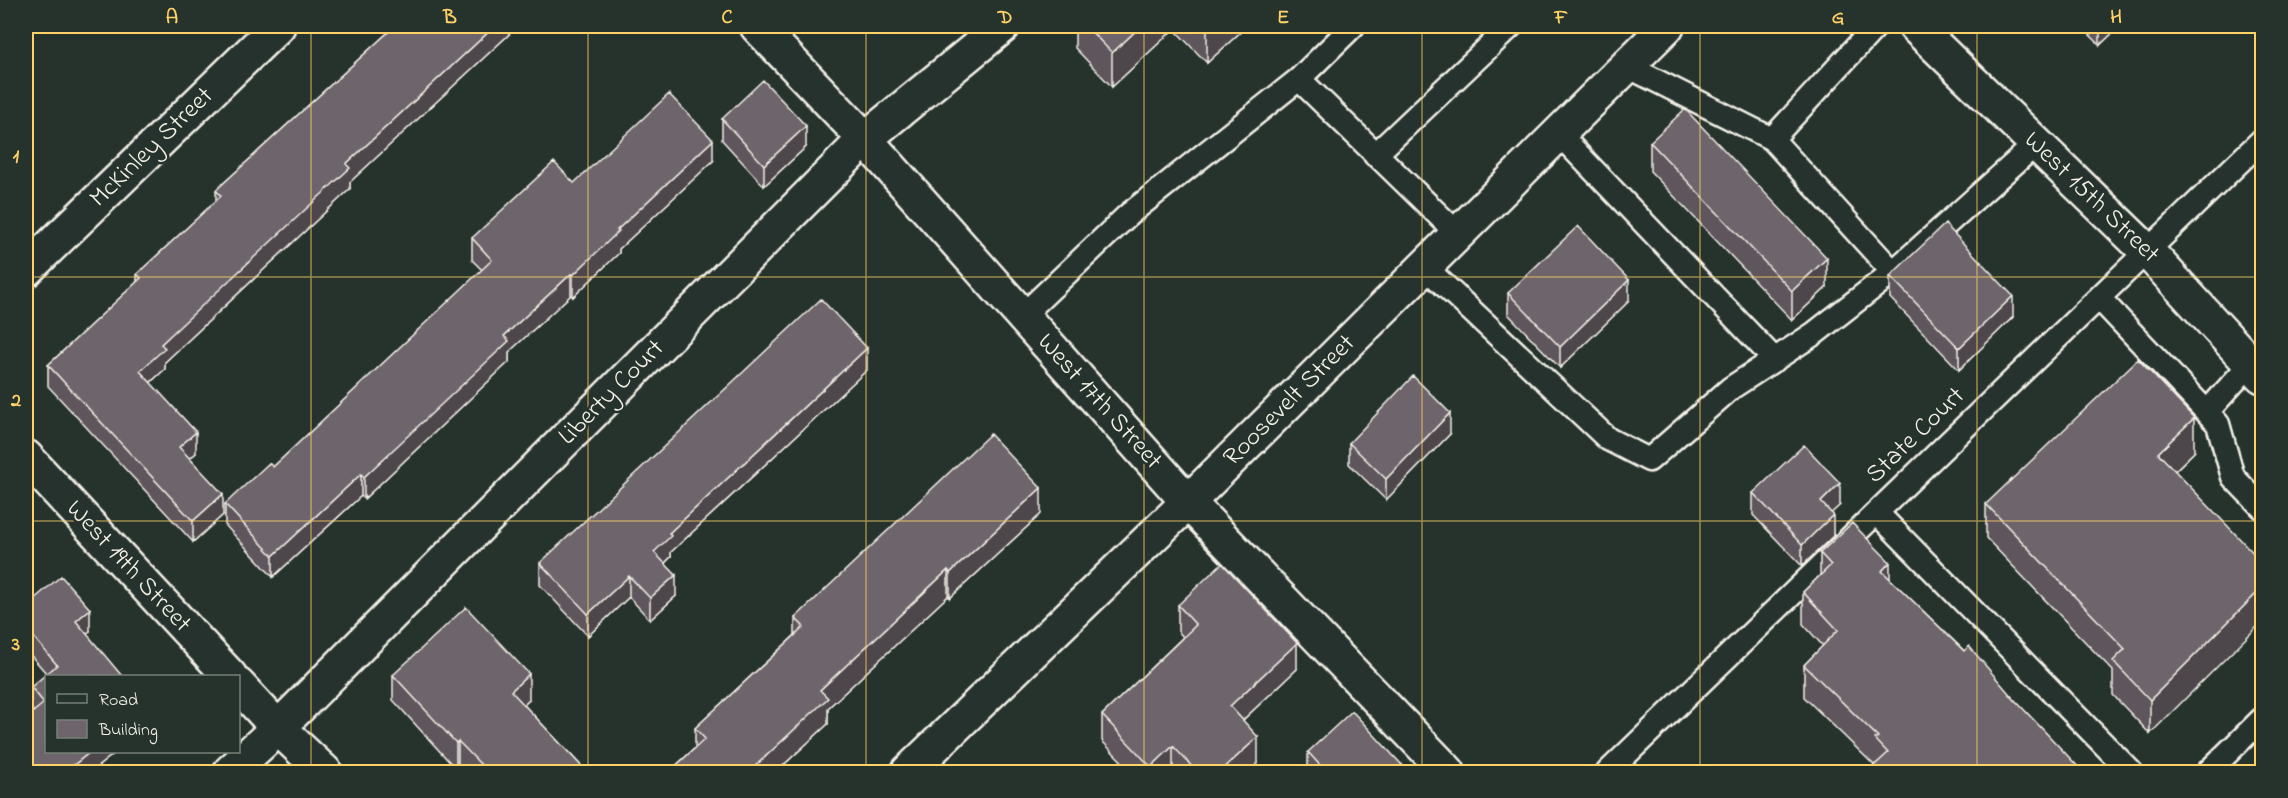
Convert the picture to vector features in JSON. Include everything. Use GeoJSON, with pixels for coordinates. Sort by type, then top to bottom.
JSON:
{"type":"FeatureCollection","features":[{"type":"Feature","properties":{"kind":"street","name":"McKinley Street"},"geometry":{"type":"LineString","coordinates":[[26,270],[278,26]]}},
{"type":"Feature","properties":{"kind":"street","name":"West 17th Street"},"geometry":{"type":"LineString","coordinates":[[757,26],[865,139],[1188,502],[1448,772]]}},
{"type":"Feature","properties":{"kind":"street","name":"Liberty Court"},"geometry":{"type":"LineString","coordinates":[[230,772],[278,728],[865,139],[1003,26]]}},
{"type":"Feature","properties":{"kind":"street","name":"Roosevelt Street"},"geometry":{"type":"LineString","coordinates":[[908,772],[1188,502],[1667,26]]}},
{"type":"Feature","properties":{"kind":"street","name":"West 15th Street"},"geometry":{"type":"LineString","coordinates":[[1915,26],[2148,252],[2257,369]]}},
{"type":"Feature","properties":{"kind":"street","name":"West 19th Street"},"geometry":{"type":"LineString","coordinates":[[26,457],[229,675]]}},
{"type":"Feature","properties":{"kind":"street"},"geometry":{"type":"LineString","coordinates":[[240,687],[278,728],[325,772]]}},
{"type":"Feature","properties":{"kind":"lane"},"geometry":{"type":"LineString","coordinates":[[1022,316],[1128,215],[1299,80],[1353,26]]}},
{"type":"Feature","properties":{"kind":"lane"},"geometry":{"type":"LineString","coordinates":[[1375,155],[1510,26]]}},
{"type":"Feature","properties":{"kind":"lane"},"geometry":{"type":"LineString","coordinates":[[1772,139],[1876,26]]}},
{"type":"Feature","properties":{"kind":"lane"},"geometry":{"type":"LineString","coordinates":[[1627,66],[1772,139],[1893,272]]}},
{"type":"Feature","properties":{"kind":"lane"},"geometry":{"type":"LineString","coordinates":[[1299,80],[1458,234]]}},
{"type":"Feature","properties":{"kind":"lane"},"geometry":{"type":"LineString","coordinates":[[1558,134],[1774,360]]}},
{"type":"Feature","properties":{"kind":"lane","name":"State Court"},"geometry":{"type":"LineString","coordinates":[[1608,772],[2262,140]]}},
{"type":"Feature","properties":{"kind":"lane"},"geometry":{"type":"LineString","coordinates":[[1425,267],[1608,440],[1649,460],[1731,388],[1815,333],[1893,272],[2036,144]]}},
{"type":"Feature","properties":{"kind":"lane"},"geometry":{"type":"LineString","coordinates":[[2100,299],[2218,424],[2233,477],[2262,507]]}},
{"type":"Feature","properties":{"kind":"lane"},"geometry":{"type":"LineString","coordinates":[[2207,412],[2257,369]]}},
{"type":"Feature","properties":{"kind":"lane"},"geometry":{"type":"LineString","coordinates":[[1877,513],[2131,772]]}},
{"type":"Feature","properties":{"kind":"lane"},"geometry":{"type":"LineString","coordinates":[[2208,772],[2262,718]]}},
{"type":"Feature","properties":{"kind":"building"},"geometry":{"type":"Polygon","coordinates":[[[395,26],[495,26],[346,164],[350,168],[161,344],[165,348],[140,371],[196,432],[179,447],[223,494],[193,521],[48,365],[141,278],[137,274],[221,196],[216,190],[395,26]]]}},
{"type":"Feature","properties":{"kind":"building"},"geometry":{"type":"Polygon","coordinates":[[[1086,26],[1141,26],[1112,53],[1086,26]]]}},
{"type":"Feature","properties":{"kind":"building"},"geometry":{"type":"Polygon","coordinates":[[[763,80],[806,126],[764,165],[722,119],[763,80]]]}},
{"type":"Feature","properties":{"kind":"building"},"geometry":{"type":"Polygon","coordinates":[[[669,94],[713,140],[617,230],[619,231],[573,275],[571,274],[504,336],[509,341],[364,477],[361,474],[273,556],[225,504],[269,463],[273,467],[492,260],[472,238],[554,162],[574,183],[669,94]]]}},
{"type":"Feature","properties":{"kind":"building"},"geometry":{"type":"Polygon","coordinates":[[[1685,109],[1827,258],[1792,291],[1650,142],[1685,109]]]}},
{"type":"Feature","properties":{"kind":"building"},"geometry":{"type":"Polygon","coordinates":[[[1945,224],[2013,296],[1959,348],[1890,276],[1945,224]]]}},
{"type":"Feature","properties":{"kind":"building"},"geometry":{"type":"Polygon","coordinates":[[[1578,226],[1629,280],[1560,347],[1508,293],[1578,226]]]}},
{"type":"Feature","properties":{"kind":"building"},"geometry":{"type":"Polygon","coordinates":[[[821,299],[867,348],[669,533],[671,536],[654,552],[676,575],[650,598],[629,576],[588,614],[540,563],[821,299]]]}},
{"type":"Feature","properties":{"kind":"building"},"geometry":{"type":"Polygon","coordinates":[[[2138,359],[2194,418],[2158,453],[2262,562],[2262,588],[2150,700],[2113,661],[2125,649],[1986,504],[2138,359]]]}},
{"type":"Feature","properties":{"kind":"building"},"geometry":{"type":"Polygon","coordinates":[[[1413,376],[1450,413],[1386,479],[1349,443],[1413,376]]]}},
{"type":"Feature","properties":{"kind":"building"},"geometry":{"type":"Polygon","coordinates":[[[990,434],[1041,488],[950,573],[948,570],[820,690],[828,698],[749,772],[669,772],[705,739],[695,728],[804,627],[795,618],[990,434]]]}},
{"type":"Feature","properties":{"kind":"building"},"geometry":{"type":"Polygon","coordinates":[[[1804,445],[1840,483],[1821,502],[1833,515],[1802,545],[1753,493],[1804,445]]]}},
{"type":"Feature","properties":{"kind":"building"},"geometry":{"type":"Polygon","coordinates":[[[1852,523],[1890,562],[1882,571],[1964,651],[1969,646],[2013,698],[2083,772],[1867,772],[1888,753],[1875,739],[1878,737],[1804,665],[1838,630],[1803,592],[1831,565],[1820,553],[1852,523]]]}},
{"type":"Feature","properties":{"kind":"building"},"geometry":{"type":"Polygon","coordinates":[[[1222,563],[1297,643],[1230,706],[1258,737],[1220,772],[1197,772],[1173,746],[1151,767],[1102,715],[1196,625],[1178,605],[1222,563]]]}},
{"type":"Feature","properties":{"kind":"building"},"geometry":{"type":"Polygon","coordinates":[[[61,576],[90,609],[76,621],[121,675],[45,675],[57,665],[26,628],[26,606],[61,576]]]}},
{"type":"Feature","properties":{"kind":"building"},"geometry":{"type":"Polygon","coordinates":[[[466,607],[529,674],[511,691],[587,772],[488,772],[458,741],[456,743],[393,675],[466,607]]]}},
{"type":"Feature","properties":{"kind":"building"},"geometry":{"type":"Polygon","coordinates":[[[45,675],[45,753],[89,753],[65,772],[26,772],[26,718],[44,703],[31,687],[45,675]]]}},
{"type":"Feature","properties":{"kind":"building"},"geometry":{"type":"Polygon","coordinates":[[[1352,711],[1402,765],[1394,772],[1326,772],[1308,752],[1352,711]]]}}]}
